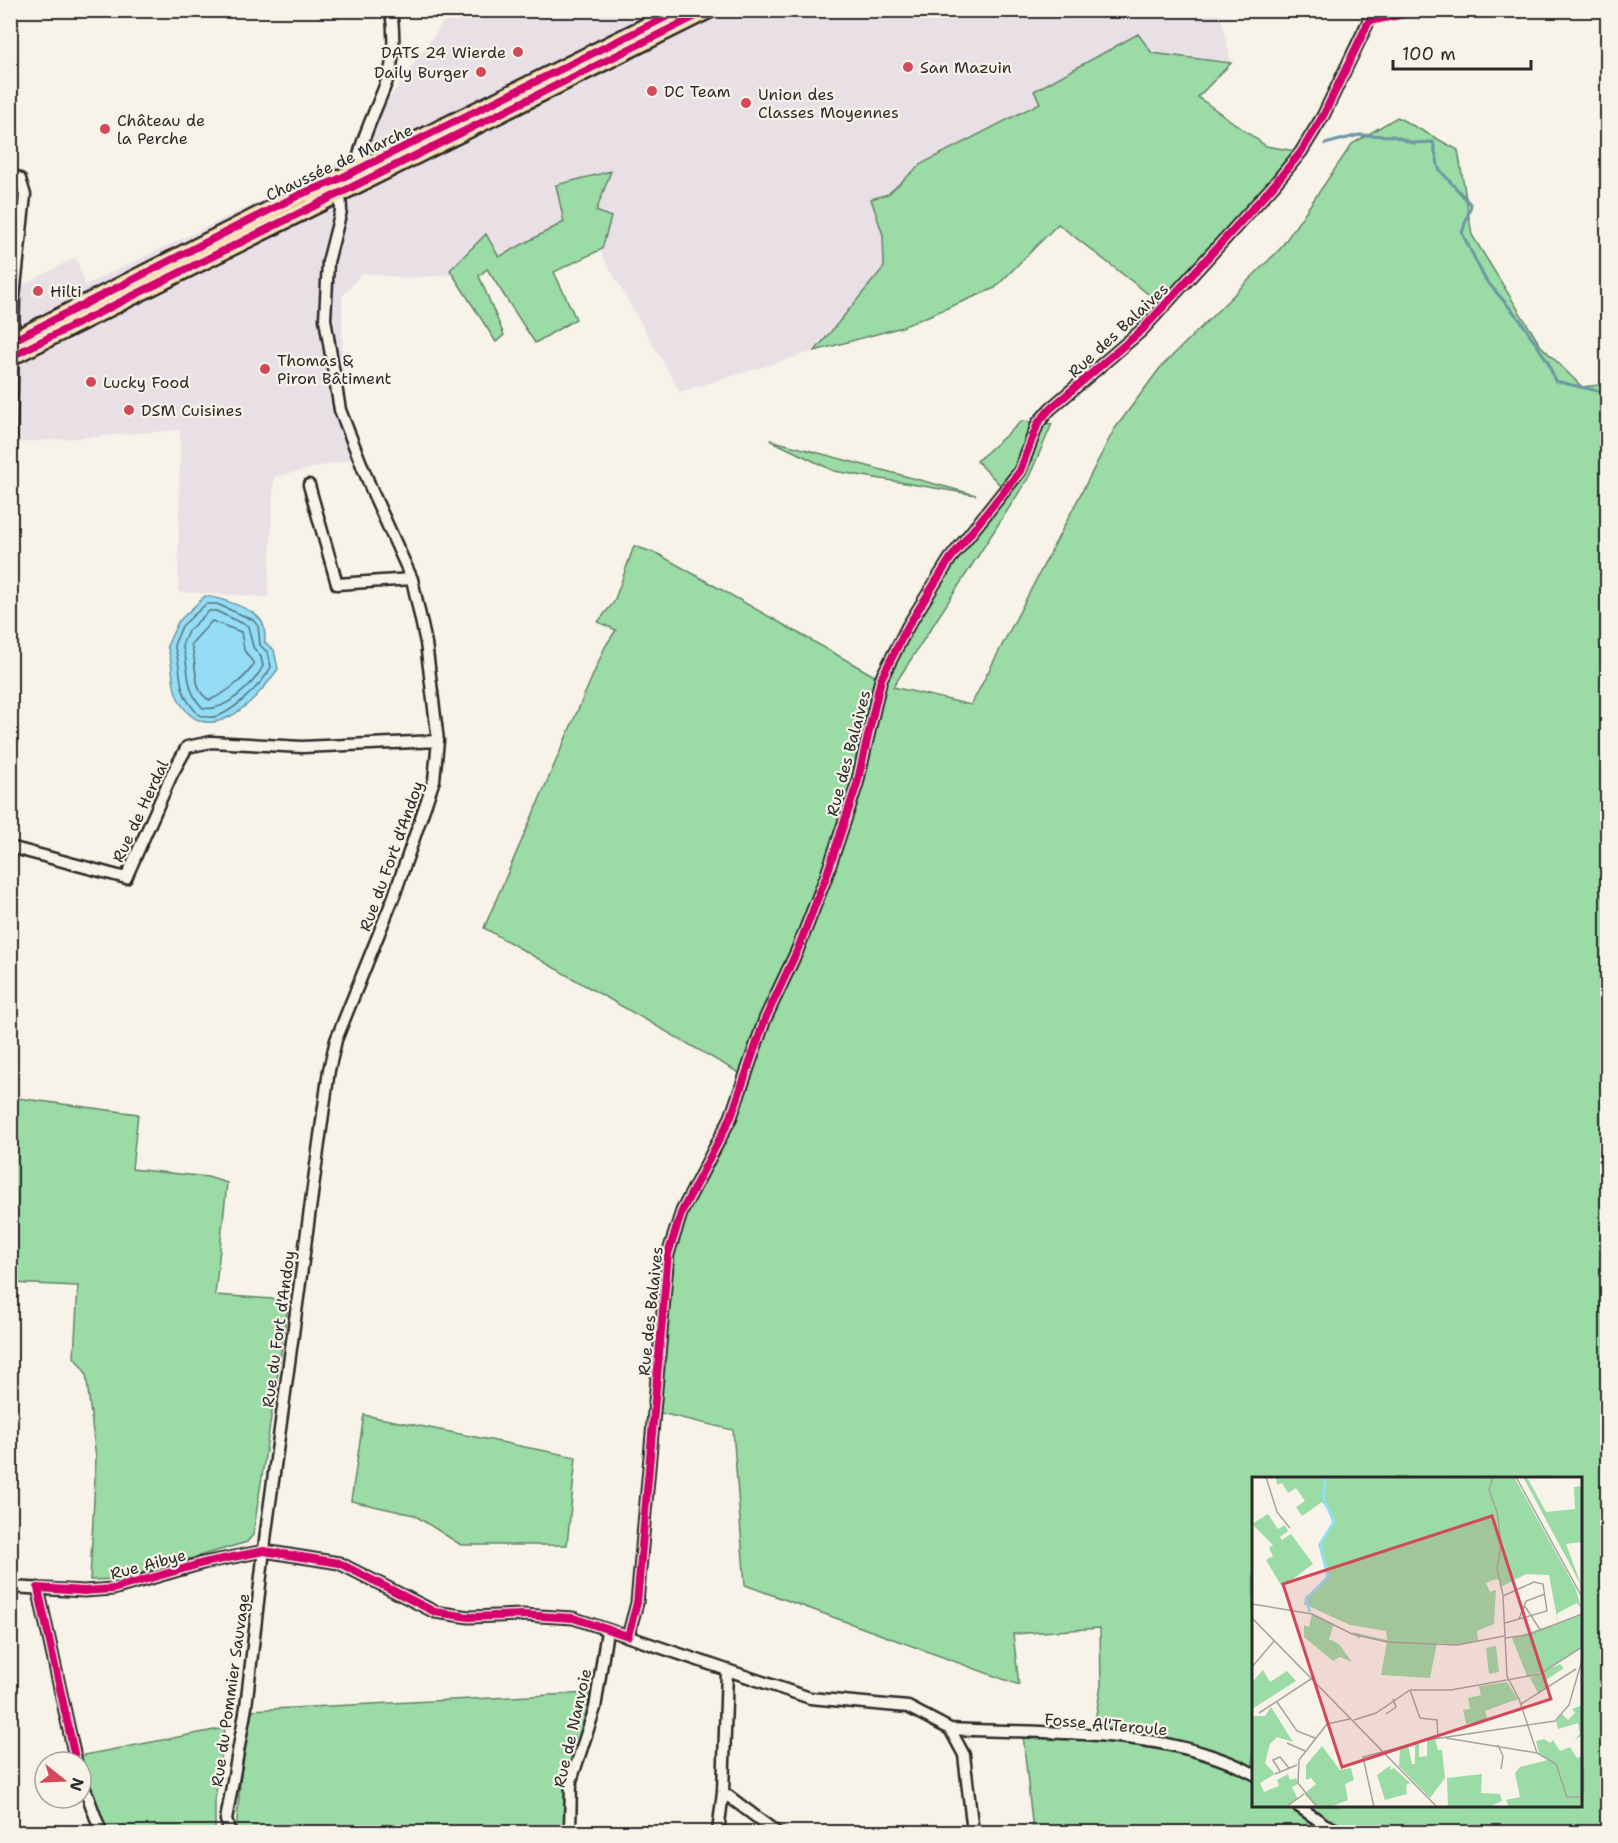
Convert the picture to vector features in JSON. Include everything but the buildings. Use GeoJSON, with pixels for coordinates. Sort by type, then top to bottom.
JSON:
{"type":"FeatureCollection","features":[{"type":"Feature","properties":{"kind":"main road","name":"Chaussée de Marche"},"geometry":{"type":"LineString","coordinates":[[13,348],[301,194],[338,187],[681,10]]}},
{"type":"Feature","properties":{"kind":"main road","name":"Chaussée de Marche"},"geometry":{"type":"LineString","coordinates":[[360,176],[708,10]]}},
{"type":"Feature","properties":{"kind":"street"},"geometry":{"type":"LineString","coordinates":[[360,176],[358,157],[390,71],[394,39],[391,10]]}},
{"type":"Feature","properties":{"kind":"street","name":"Rue des Balaives"},"geometry":{"type":"LineString","coordinates":[[628,1636],[637,1603],[671,1243],[682,1211],[731,1117],[765,1019],[798,951],[826,877],[857,784],[881,679],[908,626],[950,559],[1020,471],[1038,423],[1142,330],[1301,152],[1323,116],[1374,10]]}},
{"type":"Feature","properties":{"kind":"street"},"geometry":{"type":"LineString","coordinates":[[10,173],[20,178],[25,195],[12,297],[10,474]]}},
{"type":"Feature","properties":{"kind":"street","name":"Rue du Fort d'Andoy"},"geometry":{"type":"LineString","coordinates":[[264,1551],[329,1070],[336,1040],[394,896],[434,780],[438,741],[426,643],[411,579],[372,491],[340,410],[326,319],[328,262],[341,211],[338,187]]}},
{"type":"Feature","properties":{"kind":"street"},"geometry":{"type":"LineString","coordinates":[[309,484],[337,584],[411,579]]}},
{"type":"Feature","properties":{"kind":"street","name":"Rue de Herdal"},"geometry":{"type":"LineString","coordinates":[[10,847],[126,878],[172,774],[187,747],[211,742],[302,747],[438,741]]}},
{"type":"Feature","properties":{"kind":"street"},"geometry":{"type":"LineString","coordinates":[[264,1551],[339,1563],[435,1612],[469,1617],[523,1615],[573,1618],[810,1698],[908,1707],[950,1729],[964,1755],[973,1833]]}},
{"type":"Feature","properties":{"kind":"street","name":"Rue Aibye"},"geometry":{"type":"LineString","coordinates":[[10,1587],[113,1589],[203,1563],[264,1551]]}},
{"type":"Feature","properties":{"kind":"street","name":"Rue du Pommier Sauvage"},"geometry":{"type":"LineString","coordinates":[[230,1833],[226,1820],[246,1707],[264,1551]]}},
{"type":"Feature","properties":{"kind":"street"},"geometry":{"type":"LineString","coordinates":[[38,1588],[73,1750]]}},
{"type":"Feature","properties":{"kind":"street","name":"Rue de Nanvoie"},"geometry":{"type":"LineString","coordinates":[[570,1833],[571,1781],[595,1707],[607,1630]]}},
{"type":"Feature","properties":{"kind":"street"},"geometry":{"type":"LineString","coordinates":[[718,1833],[723,1792],[727,1671]]}},
{"type":"Feature","properties":{"kind":"street","name":"Fosse Al'Teroule"},"geometry":{"type":"LineString","coordinates":[[950,1729],[1148,1740],[1216,1756],[1252,1773]]}},
{"type":"Feature","properties":{"kind":"street"},"geometry":{"type":"LineString","coordinates":[[723,1792],[776,1833]]}},
{"type":"Feature","properties":{"kind":"street"},"geometry":{"type":"LineString","coordinates":[[1299,1807],[1342,1833]]}},
{"type":"Feature","properties":{"kind":"street"},"geometry":{"type":"LineString","coordinates":[[92,1810],[100,1833]]}},
{"type":"Feature","properties":{"kind":"shaded area"},"geometry":{"type":"Polygon","coordinates":[[[474,10],[1220,11],[1231,63],[1152,53],[1139,34],[1035,91],[1040,103],[921,163],[888,194],[871,199],[883,235],[884,267],[815,351],[680,392],[586,227],[454,275],[406,278],[362,273],[342,297],[343,387],[358,458],[274,477],[268,597],[178,592],[180,430],[12,443],[18,288],[76,257],[85,285],[346,160],[451,11],[466,11],[469,14],[474,10]]]}},
{"type":"Feature","properties":{"kind":"green space"},"geometry":{"type":"Polygon","coordinates":[[[1138,34],[1152,53],[1231,63],[1198,97],[1266,146],[1301,152],[1165,307],[1058,224],[995,288],[902,327],[815,351],[884,267],[883,235],[871,199],[888,194],[921,164],[1040,103],[1034,91],[1138,34]]]}},
{"type":"Feature","properties":{"kind":"green space"},"geometry":{"type":"Polygon","coordinates":[[[1397,117],[1458,150],[1472,235],[1540,345],[1582,387],[1607,384],[1607,1832],[1033,1832],[1023,1735],[1148,1744],[1219,1761],[1252,1779],[1252,1807],[1582,1807],[1582,1477],[1252,1477],[1252,1770],[1234,1761],[1195,1748],[1155,1740],[1093,1733],[1101,1685],[1100,1628],[1013,1634],[1019,1685],[745,1585],[733,1430],[660,1413],[672,1254],[677,1232],[825,889],[881,679],[908,626],[1005,490],[977,461],[1022,421],[1052,424],[1029,477],[893,687],[971,705],[1114,430],[1160,368],[1280,249],[1352,144],[1397,117]]]}},
{"type":"Feature","properties":{"kind":"green space"},"geometry":{"type":"Polygon","coordinates":[[[611,171],[596,211],[611,217],[602,249],[554,272],[576,319],[535,343],[487,269],[479,276],[504,335],[496,342],[450,270],[486,234],[499,257],[564,222],[556,185],[611,171]]]}},
{"type":"Feature","properties":{"kind":"green space"},"geometry":{"type":"Polygon","coordinates":[[[770,440],[976,495],[834,471],[770,440]]]}},
{"type":"Feature","properties":{"kind":"green space"},"geometry":{"type":"Polygon","coordinates":[[[634,546],[658,554],[878,678],[855,782],[824,875],[741,1074],[484,928],[605,647],[616,630],[598,622],[614,602],[634,546]]]}},
{"type":"Feature","properties":{"kind":"green space"},"geometry":{"type":"Polygon","coordinates":[[[17,1098],[138,1114],[132,1169],[208,1177],[227,1183],[215,1295],[289,1300],[253,1535],[247,1542],[121,1579],[90,1580],[96,1458],[86,1373],[74,1357],[78,1286],[11,1283],[10,1164],[17,1098]]]}},
{"type":"Feature","properties":{"kind":"green space"},"geometry":{"type":"Polygon","coordinates":[[[364,1415],[576,1457],[567,1545],[461,1545],[414,1515],[351,1501],[364,1415]]]}},
{"type":"Feature","properties":{"kind":"green space"},"geometry":{"type":"Polygon","coordinates":[[[590,1693],[567,1832],[236,1832],[245,1724],[251,1710],[590,1693]]]}},
{"type":"Feature","properties":{"kind":"green space"},"geometry":{"type":"Polygon","coordinates":[[[225,1728],[215,1800],[215,1832],[106,1832],[93,1795],[93,1753],[225,1728]]]}},
{"type":"Feature","properties":{"kind":"water"},"geometry":{"type":"Polygon","coordinates":[[[205,596],[237,605],[260,619],[264,628],[265,643],[274,650],[278,669],[243,708],[215,722],[201,721],[188,713],[177,696],[167,646],[178,622],[205,596]]]}},
{"type":"Feature","properties":{"kind":"waterway"},"geometry":{"type":"LineString","coordinates":[[1325,144],[1359,135],[1393,136],[1413,143],[1433,142],[1439,169],[1471,205],[1462,233],[1485,279],[1521,321],[1548,362],[1555,381],[1598,391],[1608,388]]}},
{"type":"Feature","properties":{"kind":"cycle path"},"geometry":{"type":"LineString","coordinates":[[10,342],[301,194],[335,181],[680,10]]}},
{"type":"Feature","properties":{"kind":"cycle path"},"geometry":{"type":"LineString","coordinates":[[10,357],[708,10]]}},
{"type":"Feature","properties":{"kind":"cycle path"},"geometry":{"type":"LineString","coordinates":[[73,1750],[38,1588],[84,1591],[113,1589],[203,1563],[264,1551],[339,1563],[435,1612],[469,1617],[523,1615],[573,1618],[628,1636],[637,1603],[668,1254],[682,1211],[731,1117],[765,1019],[797,951],[826,877],[857,784],[881,679],[908,626],[950,559],[1020,471],[1038,423],[1050,409],[1142,330],[1301,152],[1323,116],[1369,21],[1425,10]]}},
{"type":"Feature","properties":{"kind":"place","name":"DATS 24 Wierde"},"geometry":{"type":"Point","coordinates":[518,52]}},
{"type":"Feature","properties":{"kind":"place","name":"San Mazuin"},"geometry":{"type":"Point","coordinates":[908,67]}},
{"type":"Feature","properties":{"kind":"place","name":"Daily Burger"},"geometry":{"type":"Point","coordinates":[481,72]}},
{"type":"Feature","properties":{"kind":"place","name":"DC Team"},"geometry":{"type":"Point","coordinates":[652,91]}},
{"type":"Feature","properties":{"kind":"place","name":"Union des Classes Moyennes"},"geometry":{"type":"Point","coordinates":[746,103]}},
{"type":"Feature","properties":{"kind":"place","name":"Château de la Perche"},"geometry":{"type":"Point","coordinates":[105,129]}},
{"type":"Feature","properties":{"kind":"place","name":"Hilti"},"geometry":{"type":"Point","coordinates":[38,291]}},
{"type":"Feature","properties":{"kind":"place","name":"Thomas & Piron Bâtiment"},"geometry":{"type":"Point","coordinates":[265,369]}},
{"type":"Feature","properties":{"kind":"place","name":"Lucky Food"},"geometry":{"type":"Point","coordinates":[91,382]}},
{"type":"Feature","properties":{"kind":"place","name":"DSM Cuisines"},"geometry":{"type":"Point","coordinates":[129,410]}}]}
